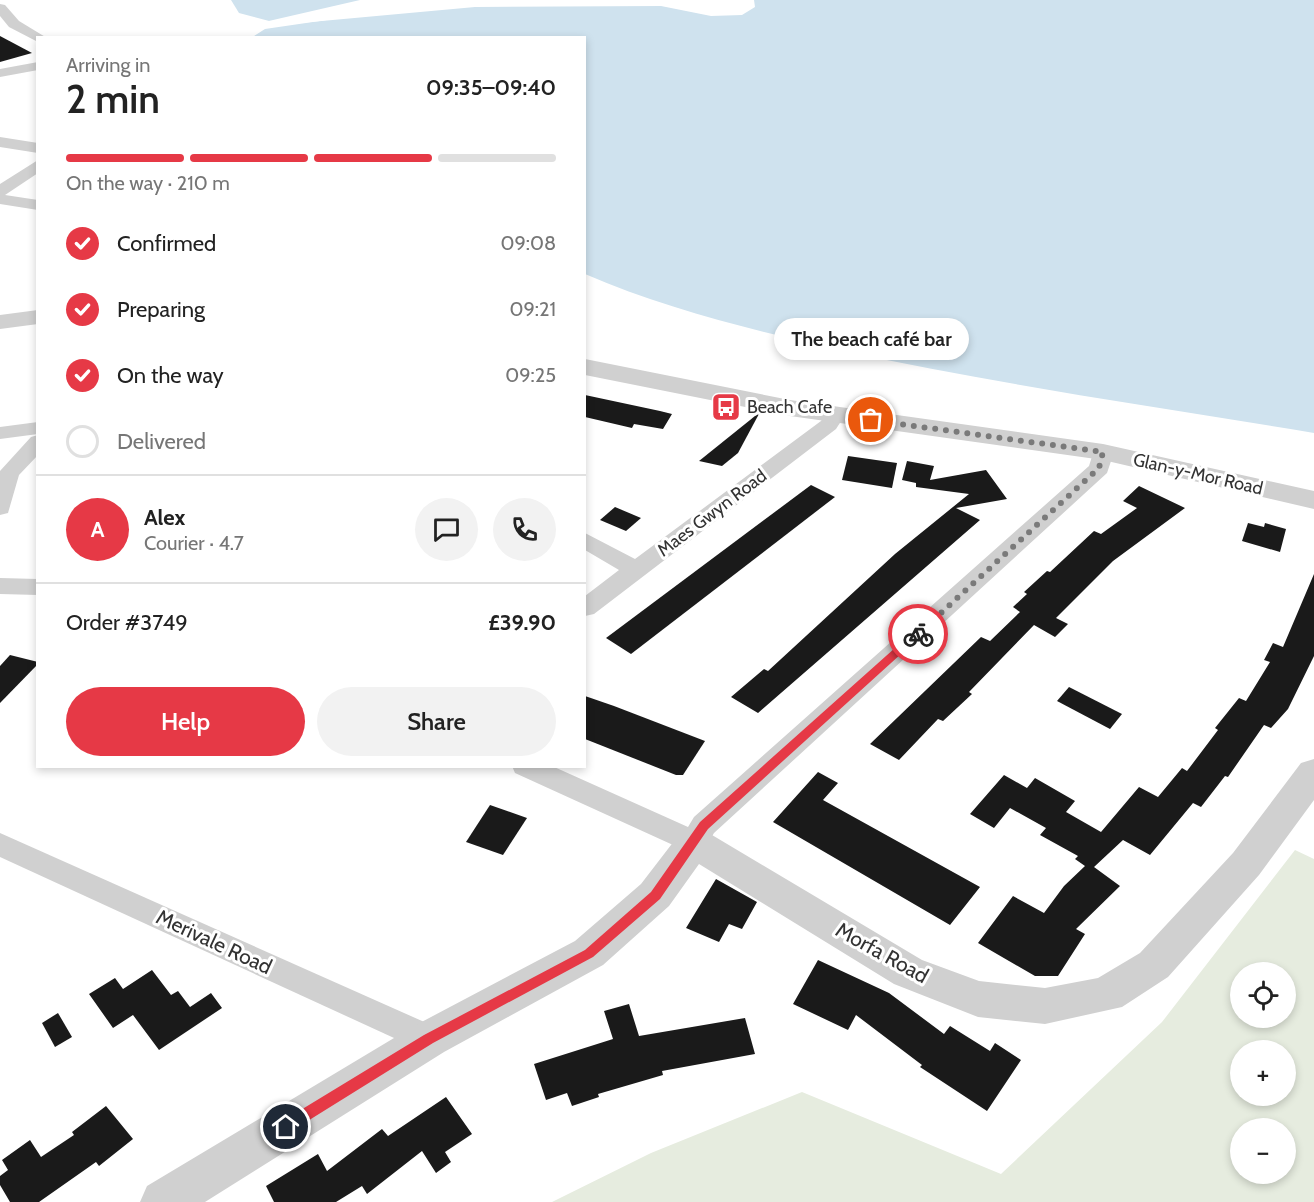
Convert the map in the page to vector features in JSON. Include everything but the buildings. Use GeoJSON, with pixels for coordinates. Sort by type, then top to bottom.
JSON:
{"type":"FeatureCollection","features":[{"type":"Feature","properties":{"kind":"street"},"geometry":{"type":"LineString","coordinates":[[0,8],[14,24],[36,36]]}},
{"type":"Feature","properties":{"kind":"street"},"geometry":{"type":"LineString","coordinates":[[0,73],[36,66]]}},
{"type":"Feature","properties":{"kind":"street"},"geometry":{"type":"LineString","coordinates":[[0,142],[36,148]]}},
{"type":"Feature","properties":{"kind":"street"},"geometry":{"type":"LineString","coordinates":[[0,191],[36,166]]}},
{"type":"Feature","properties":{"kind":"street"},"geometry":{"type":"LineString","coordinates":[[0,199],[36,205]]}},
{"type":"Feature","properties":{"kind":"street"},"geometry":{"type":"LineString","coordinates":[[0,322],[36,317]]}},
{"type":"Feature","properties":{"kind":"street","name":"Glan-y-Mor Road"},"geometry":{"type":"LineString","coordinates":[[586,367],[718,395],[1103,452],[1314,500]]}},
{"type":"Feature","properties":{"kind":"street","name":"Maes Gwyn Road"},"geometry":{"type":"LineString","coordinates":[[586,607],[829,425],[835,414]]}},
{"type":"Feature","properties":{"kind":"street"},"geometry":{"type":"LineString","coordinates":[[0,433],[36,428]]}},
{"type":"Feature","properties":{"kind":"street"},"geometry":{"type":"LineString","coordinates":[[0,508],[9,474],[36,443]]}},
{"type":"Feature","properties":{"kind":"street"},"geometry":{"type":"LineString","coordinates":[[163,1202],[429,1039],[589,953],[655,895],[704,825],[1099,468],[1103,452]]}},
{"type":"Feature","properties":{"kind":"street"},"geometry":{"type":"LineString","coordinates":[[586,541],[636,570]]}},
{"type":"Feature","properties":{"kind":"street"},"geometry":{"type":"LineString","coordinates":[[0,585],[36,587]]}},
{"type":"Feature","properties":{"kind":"street"},"geometry":{"type":"LineString","coordinates":[[529,768],[694,842]]}},
{"type":"Feature","properties":{"kind":"street","name":"Morfa Road"},"geometry":{"type":"LineString","coordinates":[[694,842],[908,972],[978,999],[1045,1006],[1107,994],[1154,964],[1246,864],[1314,773]]}},
{"type":"Feature","properties":{"kind":"street","name":"Merivale Road"},"geometry":{"type":"LineString","coordinates":[[0,844],[429,1039]]}},
{"type":"Feature","properties":{"kind":"shaded area"},"geometry":{"type":"Polygon","coordinates":[[[1295,850],[1314,859],[1314,1202],[552,1202],[651,1153],[802,1092],[1001,1174],[1162,1022],[1295,850]]]}},
{"type":"Feature","properties":{"kind":"water"},"geometry":{"type":"Polygon","coordinates":[[[231,0],[425,0],[273,22],[239,13],[231,0]]]}},
{"type":"Feature","properties":{"kind":"water"},"geometry":{"type":"Polygon","coordinates":[[[1314,0],[1314,433],[1020,385],[845,351],[681,309],[586,274],[586,36],[254,36],[265,29],[388,11],[476,2],[1314,0]]]}},
{"type":"Feature","properties":{"kind":"pier"},"geometry":{"type":"Polygon","coordinates":[[[360,0],[428,0],[426,3],[396,7],[469,0],[754,0],[755,7],[742,15],[711,16],[661,6],[475,7],[267,26],[272,25],[260,23],[360,0]]]}},
{"type":"Feature","properties":{"kind":"way so far"},"geometry":{"type":"LineString","coordinates":[[871,420],[1103,452],[1099,468],[918,634]]}},
{"type":"Feature","properties":{"kind":"place","name":"Beach Cafe"},"geometry":{"type":"Point","coordinates":[726,407]}},
{"type":"Feature","properties":{"kind":"place","name":"The beach café bar"},"geometry":{"type":"Point","coordinates":[871,420]}},
{"type":"Feature","properties":{"kind":"route"},"geometry":{"type":"LineString","coordinates":[[286,1127],[429,1039],[589,953],[655,895],[704,825],[918,634]]}}]}
